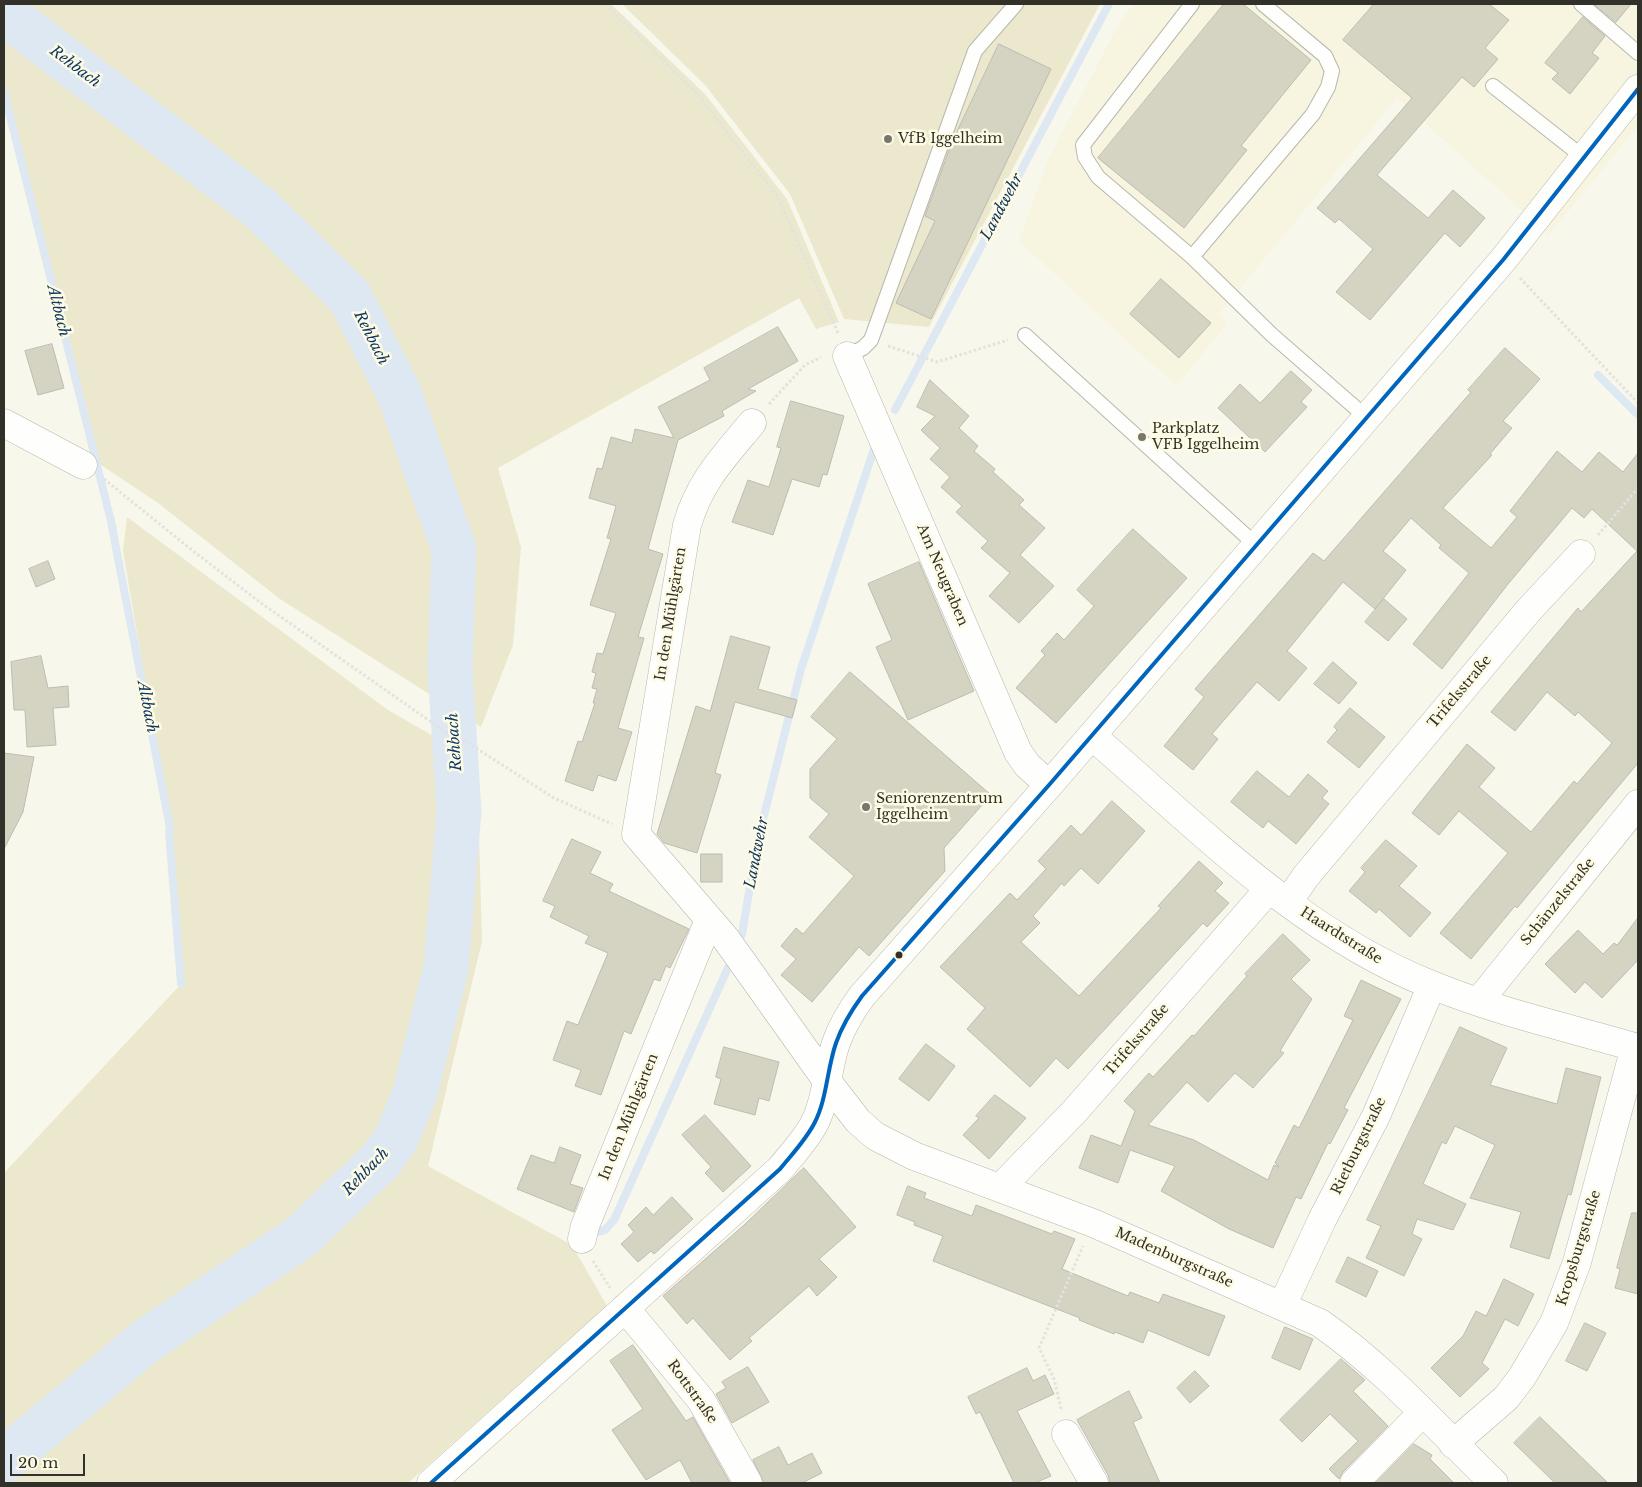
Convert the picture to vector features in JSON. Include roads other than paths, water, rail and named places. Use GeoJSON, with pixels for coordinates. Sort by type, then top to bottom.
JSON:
{"type":"FeatureCollection","features":[{"type":"Feature","properties":{"kind":"street"},"geometry":{"type":"LineString","coordinates":[[432,1483],[780,1169],[803,1142],[815,1123],[836,1044],[845,1021],[862,996],[1092,736],[1503,260],[1638,89]]}},
{"type":"Feature","properties":{"kind":"street","name":"Am Neugraben"},"geometry":{"type":"LineString","coordinates":[[847,356],[1018,752],[1027,765],[1049,785]]}},
{"type":"Feature","properties":{"kind":"street"},"geometry":{"type":"LineString","coordinates":[[4,424],[83,465]]}},
{"type":"Feature","properties":{"kind":"street","name":"In den Mühlgärten"},"geometry":{"type":"LineString","coordinates":[[582,1239],[585,1226],[724,939],[636,834],[687,525],[694,501],[705,480],[752,424]]}},
{"type":"Feature","properties":{"kind":"street","name":"Trifelsstraße"},"geometry":{"type":"LineString","coordinates":[[1001,1187],[1278,895],[1306,876],[1528,611],[1581,554]]}},
{"type":"Feature","properties":{"kind":"street","name":"Haardtstraße"},"geometry":{"type":"LineString","coordinates":[[1092,736],[1278,895],[1344,941],[1432,985],[1637,1048]]}},
{"type":"Feature","properties":{"kind":"street","name":"Schänzelstraße"},"geometry":{"type":"LineString","coordinates":[[1479,1001],[1638,804]]}},
{"type":"Feature","properties":{"kind":"street"},"geometry":{"type":"LineString","coordinates":[[724,939],[827,1081]]}},
{"type":"Feature","properties":{"kind":"street","name":"Rietburgstraße"},"geometry":{"type":"LineString","coordinates":[[1282,1306],[1322,1220],[1376,1116],[1432,985]]}},
{"type":"Feature","properties":{"kind":"street","name":"Kropsburgstraße"},"geometry":{"type":"LineString","coordinates":[[1453,1444],[1506,1398],[1522,1377],[1554,1323],[1577,1262],[1637,1048]]}},
{"type":"Feature","properties":{"kind":"street","name":"Madenburgstraße"},"geometry":{"type":"LineString","coordinates":[[827,1081],[858,1120],[875,1136],[890,1145],[1093,1223],[1320,1323],[1349,1343],[1385,1375],[1494,1483]]}},
{"type":"Feature","properties":{"kind":"street","name":"Rottstraße"},"geometry":{"type":"LineString","coordinates":[[625,1308],[700,1400],[748,1483]]}},
{"type":"Feature","properties":{"kind":"street"},"geometry":{"type":"LineString","coordinates":[[1354,1483],[1422,1413]]}},
{"type":"Feature","properties":{"kind":"street"},"geometry":{"type":"LineString","coordinates":[[1066,1434],[1094,1483]]}},
{"type":"Feature","properties":{"kind":"lane"},"geometry":{"type":"LineString","coordinates":[[847,356],[863,348],[871,340],[975,52],[1016,4]]}},
{"type":"Feature","properties":{"kind":"lane"},"geometry":{"type":"LineString","coordinates":[[1192,4],[1083,145],[1085,157],[1098,178],[1192,257],[1272,335],[1366,417]]}},
{"type":"Feature","properties":{"kind":"lane"},"geometry":{"type":"LineString","coordinates":[[1192,257],[1313,114],[1328,87],[1332,71],[1325,56],[1263,4]]}},
{"type":"Feature","properties":{"kind":"lane"},"geometry":{"type":"LineString","coordinates":[[1581,4],[1638,54]]}},
{"type":"Feature","properties":{"kind":"lane"},"geometry":{"type":"LineString","coordinates":[[1493,86],[1583,157]]}},
{"type":"Feature","properties":{"kind":"lane"},"geometry":{"type":"LineString","coordinates":[[1025,335],[1256,545]]}},
{"type":"Feature","properties":{"kind":"waterway","name":"Landwehr"},"geometry":{"type":"LineString","coordinates":[[895,410],[1109,4]]}},
{"type":"Feature","properties":{"kind":"waterway","name":"Rehbach"},"geometry":{"type":"LineString","coordinates":[[4,13],[260,208],[350,297],[399,393],[454,549],[450,668],[459,811],[446,968],[415,1093],[396,1139],[380,1161],[302,1236],[146,1341],[4,1460]]}},
{"type":"Feature","properties":{"kind":"waterway","name":"Altbach"},"geometry":{"type":"LineString","coordinates":[[4,92],[113,529]]}},
{"type":"Feature","properties":{"kind":"waterway"},"geometry":{"type":"LineString","coordinates":[[1598,375],[1638,415]]}},
{"type":"Feature","properties":{"kind":"waterway","name":"Landwehr"},"geometry":{"type":"LineString","coordinates":[[737,946],[742,934],[758,839],[801,669],[874,449]]}},
{"type":"Feature","properties":{"kind":"waterway","name":"Altbach"},"geometry":{"type":"LineString","coordinates":[[112,527],[170,828]]}},
{"type":"Feature","properties":{"kind":"waterway","name":"Altbach"},"geometry":{"type":"LineString","coordinates":[[169,831],[181,984]]}},
{"type":"Feature","properties":{"kind":"waterway","name":"Landwehr"},"geometry":{"type":"LineString","coordinates":[[593,1233],[605,1230],[614,1220],[732,959]]}},
{"type":"Feature","properties":{"kind":"place","name":"VfB Iggelheim"},"geometry":{"type":"Point","coordinates":[888,139]}},
{"type":"Feature","properties":{"kind":"place","name":"Parkplatz VFB Iggelheim"},"geometry":{"type":"Point","coordinates":[1142,437]}},
{"type":"Feature","properties":{"kind":"place","name":"Seniorenzentrum Iggelheim"},"geometry":{"type":"Point","coordinates":[866,807]}}]}
